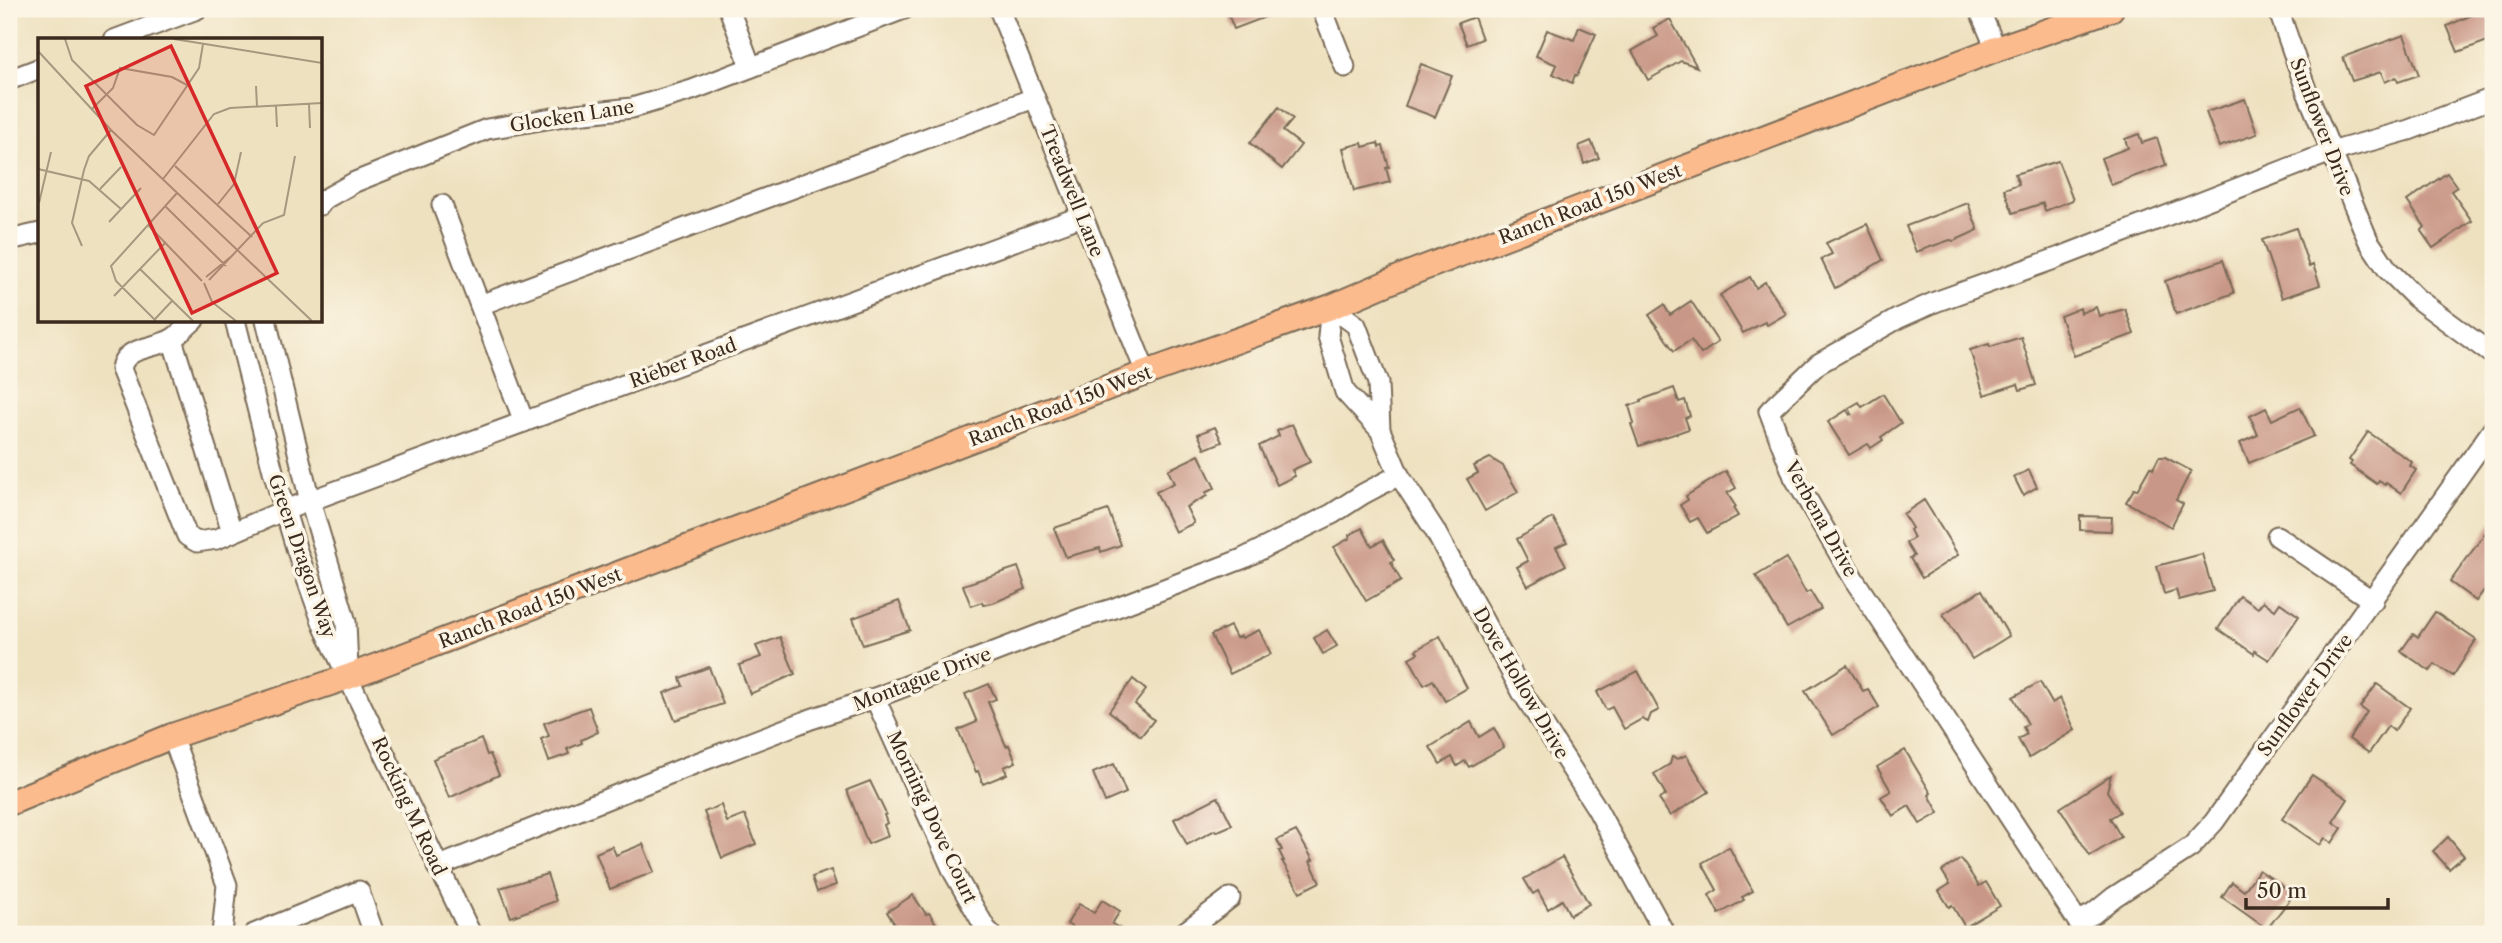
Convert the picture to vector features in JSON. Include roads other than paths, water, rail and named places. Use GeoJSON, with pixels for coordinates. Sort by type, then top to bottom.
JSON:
{"type":"FeatureCollection","features":[{"type":"Feature","properties":{"kind":"main road","name":"Ranch Road 150 West"},"geometry":{"type":"LineString","coordinates":[[9,803],[172,736],[348,677],[1146,373],[1331,307],[1408,274],[1996,48],[2111,9]]}},
{"type":"Feature","properties":{"kind":"street"},"geometry":{"type":"LineString","coordinates":[[119,38],[197,9]]}},
{"type":"Feature","properties":{"kind":"street"},"geometry":{"type":"LineString","coordinates":[[729,9],[751,67]]}},
{"type":"Feature","properties":{"kind":"street","name":"Glocken Lane"},"geometry":{"type":"LineString","coordinates":[[322,201],[355,182],[487,130],[576,114],[632,108],[692,90],[751,67],[866,15],[904,9]]}},
{"type":"Feature","properties":{"kind":"street","name":"Treadwell Lane"},"geometry":{"type":"LineString","coordinates":[[999,9],[1146,373]]}},
{"type":"Feature","properties":{"kind":"street"},"geometry":{"type":"LineString","coordinates":[[1322,9],[1345,67]]}},
{"type":"Feature","properties":{"kind":"street"},"geometry":{"type":"LineString","coordinates":[[1979,9],[1996,48]]}},
{"type":"Feature","properties":{"kind":"street","name":"Sunflower Drive"},"geometry":{"type":"LineString","coordinates":[[2278,9],[2331,152],[2368,240],[2388,270],[2433,313],[2493,355]]}},
{"type":"Feature","properties":{"kind":"street"},"geometry":{"type":"LineString","coordinates":[[9,80],[38,69]]}},
{"type":"Feature","properties":{"kind":"street"},"geometry":{"type":"LineString","coordinates":[[480,305],[1034,98]]}},
{"type":"Feature","properties":{"kind":"street"},"geometry":{"type":"LineString","coordinates":[[2331,152],[2409,130],[2493,98]]}},
{"type":"Feature","properties":{"kind":"street","name":"Verbena Drive"},"geometry":{"type":"LineString","coordinates":[[2082,928],[1855,581],[1794,477],[1769,411],[1818,364],[1899,318],[1934,302],[2060,257],[2331,152]]}},
{"type":"Feature","properties":{"kind":"street"},"geometry":{"type":"LineString","coordinates":[[442,205],[524,422]]}},
{"type":"Feature","properties":{"kind":"street","name":"Rieber Road"},"geometry":{"type":"LineString","coordinates":[[172,339],[129,354],[122,361],[121,369],[187,536],[197,542],[208,542],[285,510],[1082,216]]}},
{"type":"Feature","properties":{"kind":"street"},"geometry":{"type":"LineString","coordinates":[[9,240],[38,233]]}},
{"type":"Feature","properties":{"kind":"street","name":"Dove Hollow Drive"},"geometry":{"type":"LineString","coordinates":[[1380,430],[1378,383],[1356,325],[1331,307],[1328,336],[1345,392],[1380,430],[1399,475],[1434,529],[1522,692],[1596,807],[1665,934]]}},
{"type":"Feature","properties":{"kind":"street"},"geometry":{"type":"LineString","coordinates":[[192,322],[172,339],[232,532]]}},
{"type":"Feature","properties":{"kind":"street","name":"Green Dragon Way"},"geometry":{"type":"LineString","coordinates":[[236,322],[285,510],[324,627],[348,677]]}},
{"type":"Feature","properties":{"kind":"street","name":"Green Dragon Way"},"geometry":{"type":"LineString","coordinates":[[266,322],[310,501],[346,622],[348,677]]}},
{"type":"Feature","properties":{"kind":"street","name":"Sunflower Drive"},"geometry":{"type":"LineString","coordinates":[[2082,928],[2093,914],[2114,897],[2191,847],[2207,831],[2493,429]]}},
{"type":"Feature","properties":{"kind":"street","name":"Montague Drive"},"geometry":{"type":"LineString","coordinates":[[436,867],[799,723],[875,698],[1242,559],[1332,514],[1399,475]]}},
{"type":"Feature","properties":{"kind":"street"},"geometry":{"type":"LineString","coordinates":[[2277,536],[2373,601]]}},
{"type":"Feature","properties":{"kind":"street","name":"Rocking M Road"},"geometry":{"type":"LineString","coordinates":[[348,677],[436,867],[471,934]]}},
{"type":"Feature","properties":{"kind":"street","name":"Morning Dove Court"},"geometry":{"type":"LineString","coordinates":[[875,698],[954,873],[991,934]]}},
{"type":"Feature","properties":{"kind":"street"},"geometry":{"type":"LineString","coordinates":[[172,736],[227,886],[222,934]]}},
{"type":"Feature","properties":{"kind":"street"},"geometry":{"type":"LineString","coordinates":[[254,934],[359,891],[374,934]]}},
{"type":"Feature","properties":{"kind":"street"},"geometry":{"type":"LineString","coordinates":[[1182,934],[1230,898]]}}]}
